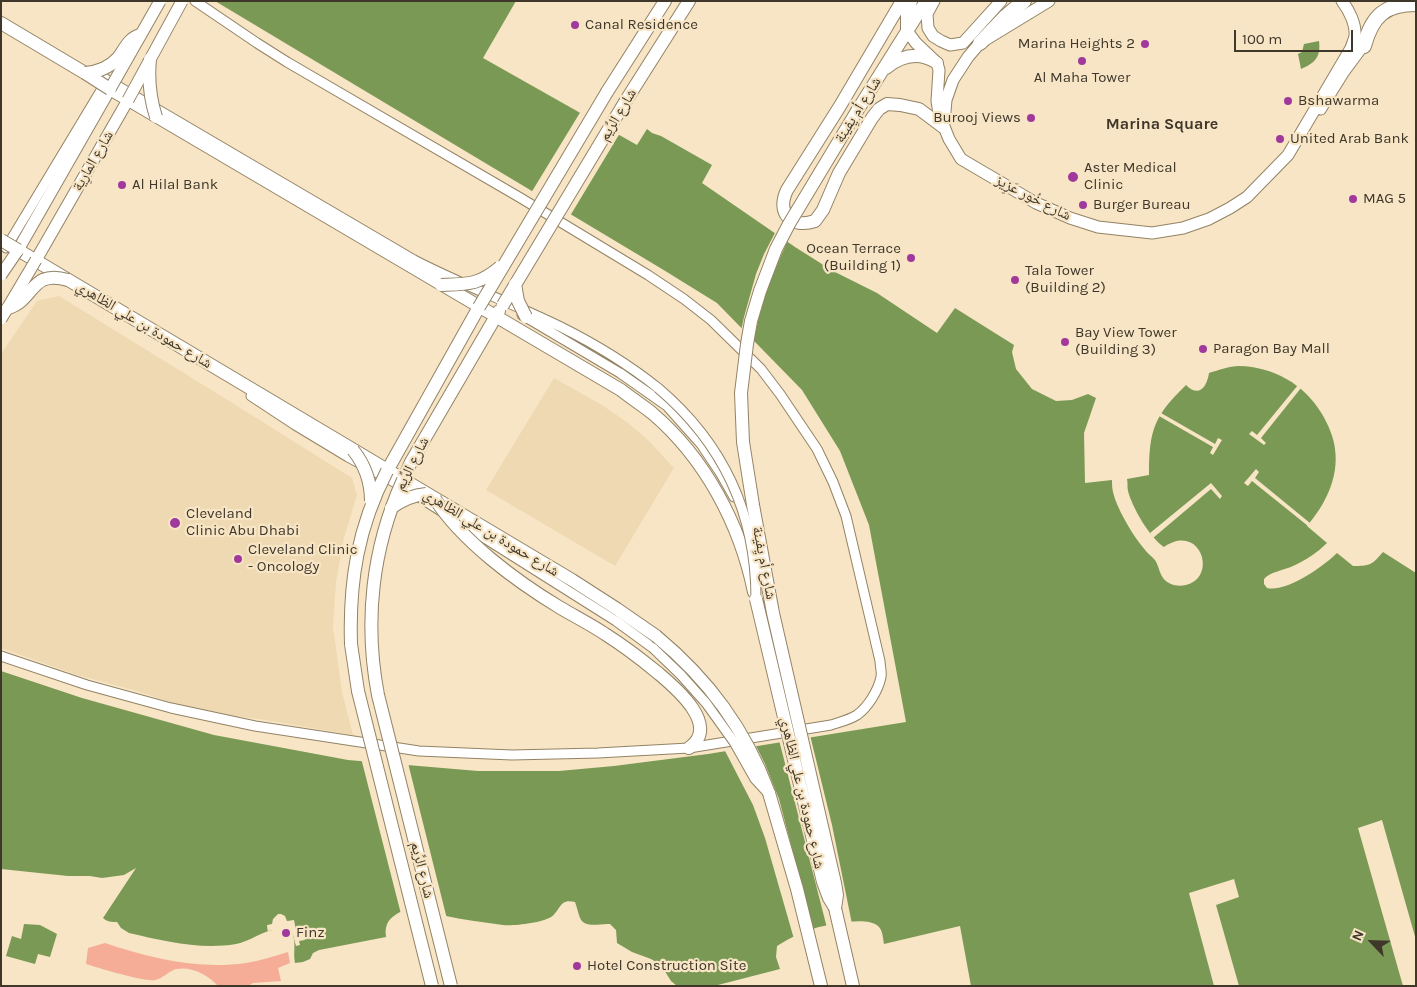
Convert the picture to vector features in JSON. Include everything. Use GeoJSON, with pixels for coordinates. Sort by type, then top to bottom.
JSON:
{"type":"FeatureCollection","features":[{"type":"Feature","properties":{"kind":"main road","name":"شارع الرِّيم"},"geometry":{"type":"LineString","coordinates":[[432,986],[358,691],[350,628],[352,586],[359,545],[371,505],[387,471],[479,307],[607,92],[666,1]]}},
{"type":"Feature","properties":{"kind":"main road","name":"شارع الرِّيم"},"geometry":{"type":"LineString","coordinates":[[451,986],[378,695],[371,629],[373,588],[380,548],[391,508],[404,484],[411,462],[515,284],[625,102],[689,1]]}},
{"type":"Feature","properties":{"kind":"main road","name":"شارع أم يِفينة"},"geometry":{"type":"LineString","coordinates":[[902,1],[840,106],[787,190],[784,196],[784,213],[794,222],[801,224],[815,221],[823,210],[836,180],[872,118],[879,109],[887,104],[900,104],[919,109],[943,127]]}},
{"type":"Feature","properties":{"kind":"main road"},"geometry":{"type":"LineString","coordinates":[[908,30],[907,15],[911,1]]}},
{"type":"Feature","properties":{"kind":"main road","name":"شارع أم يِفينة"},"geometry":{"type":"LineString","coordinates":[[835,908],[837,895],[835,883],[777,631],[763,564],[744,450],[741,393],[744,360],[751,321],[760,291],[771,261],[789,224],[926,1]]}},
{"type":"Feature","properties":{"kind":"main road"},"geometry":{"type":"LineString","coordinates":[[980,43],[1005,17],[1024,1]]}},
{"type":"Feature","properties":{"kind":"main road"},"geometry":{"type":"LineString","coordinates":[[1364,46],[1369,31],[1381,14],[1396,5],[1416,4]]}},
{"type":"Feature","properties":{"kind":"main road","name":"شارع حمودة بن علي الظاهري"},"geometry":{"type":"LineString","coordinates":[[1,23],[85,73],[109,84],[128,100],[156,117],[621,390],[652,413],[679,440],[707,477],[730,519],[743,550],[822,882],[835,908],[853,986]]}},
{"type":"Feature","properties":{"kind":"main road"},"geometry":{"type":"LineString","coordinates":[[85,73],[100,71],[111,64],[133,38],[140,35]]}},
{"type":"Feature","properties":{"kind":"main road"},"geometry":{"type":"LineString","coordinates":[[882,71],[894,62],[907,56],[923,56],[937,63]]}},
{"type":"Feature","properties":{"kind":"main road"},"geometry":{"type":"LineString","coordinates":[[150,59],[150,94],[156,117]]}},
{"type":"Feature","properties":{"kind":"main road","name":"شارع حمودة بن علي الظاهري"},"geometry":{"type":"LineString","coordinates":[[6,246],[36,260],[353,450],[404,484],[431,497],[594,594],[637,622],[670,648],[696,672],[727,711],[755,758],[769,794],[797,889],[821,986]]}},
{"type":"Feature","properties":{"kind":"main road"},"geometry":{"type":"LineString","coordinates":[[441,285],[465,284],[478,281],[491,274],[508,260]]}},
{"type":"Feature","properties":{"kind":"main road"},"geometry":{"type":"LineString","coordinates":[[5,314],[20,302],[30,289],[40,281],[53,277],[68,280]]}},
{"type":"Feature","properties":{"kind":"main road"},"geometry":{"type":"LineString","coordinates":[[515,284],[518,301],[526,317]]}},
{"type":"Feature","properties":{"kind":"main road"},"geometry":{"type":"LineString","coordinates":[[353,450],[362,463],[368,477],[371,505]]}},
{"type":"Feature","properties":{"kind":"main road"},"geometry":{"type":"LineString","coordinates":[[391,508],[405,499],[415,496],[431,497],[459,529],[510,573],[540,595],[606,635],[658,673],[682,696],[699,720],[700,734],[696,742],[689,748]]}},
{"type":"Feature","properties":{"kind":"street","name":"شارع المارِية"},"geometry":{"type":"LineString","coordinates":[[1,276],[6,246],[160,1]]}},
{"type":"Feature","properties":{"kind":"street","name":"شارع المارِية"},"geometry":{"type":"LineString","coordinates":[[5,314],[128,100],[182,1]]}},
{"type":"Feature","properties":{"kind":"street"},"geometry":{"type":"LineString","coordinates":[[1,656],[87,685],[171,708],[263,727],[419,751],[512,755],[689,748],[831,725],[858,714],[876,692],[881,677],[880,661],[846,516],[833,482],[804,430],[761,369],[711,320],[648,275],[485,177],[287,62],[196,1]]}},
{"type":"Feature","properties":{"kind":"street"},"geometry":{"type":"LineString","coordinates":[[934,1],[928,14],[928,28],[933,36],[950,45],[963,43],[1001,1]]}},
{"type":"Feature","properties":{"kind":"street"},"geometry":{"type":"LineString","coordinates":[[943,127],[946,100],[953,80],[968,57],[980,43],[1049,1]]}},
{"type":"Feature","properties":{"kind":"street","name":"شارع خُور عَزِيز"},"geometry":{"type":"LineString","coordinates":[[1288,154],[1351,48],[1355,36],[1353,21],[1348,8],[1342,1]]}},
{"type":"Feature","properties":{"kind":"street"},"geometry":{"type":"LineString","coordinates":[[1,17],[109,84],[414,260],[577,335],[627,365],[656,392],[683,410],[711,446],[732,484],[742,507],[749,533],[756,599]]}},
{"type":"Feature","properties":{"kind":"street"},"geometry":{"type":"LineString","coordinates":[[908,30],[912,39],[937,63]]}},
{"type":"Feature","properties":{"kind":"street","name":"شارع خُور عَزِيز"},"geometry":{"type":"LineString","coordinates":[[937,63],[939,70],[937,108],[943,127],[961,159],[1036,203],[1070,218],[1098,227],[1152,233],[1182,228],[1210,218],[1247,197],[1301,142],[1336,85],[1364,46]]}},
{"type":"Feature","properties":{"kind":"street"},"geometry":{"type":"LineString","coordinates":[[6,246],[340,452],[404,484]]}},
{"type":"Feature","properties":{"kind":"street"},"geometry":{"type":"LineString","coordinates":[[479,307],[491,304],[503,305]]}},
{"type":"Feature","properties":{"kind":"street","name":"شارع حمودة بن علي الظاهري"},"geometry":{"type":"LineString","coordinates":[[503,305],[656,392],[701,444],[721,474],[739,508],[752,544],[796,731]]}},
{"type":"Feature","properties":{"kind":"street","name":"شارع حمودة بن علي الظاهري"},"geometry":{"type":"LineString","coordinates":[[404,484],[609,616],[653,648],[681,674],[706,703],[734,742],[755,779],[769,794]]}},
{"type":"Feature","properties":{"kind":"shaded area"},"geometry":{"type":"Polygon","coordinates":[[[215,1],[516,1],[483,58],[637,145],[647,129],[712,165],[702,183],[795,247],[833,271],[877,293],[937,333],[955,308],[1014,345],[1012,352],[1016,369],[1032,389],[1056,401],[1072,400],[1088,394],[1096,398],[1084,433],[1085,483],[1112,480],[1115,499],[1129,527],[1146,552],[1157,563],[1163,578],[1173,585],[1186,585],[1196,580],[1201,573],[1203,563],[1201,554],[1196,546],[1188,541],[1177,541],[1164,547],[1153,537],[1137,513],[1130,498],[1127,479],[1149,475],[1152,435],[1160,415],[1186,385],[1198,391],[1206,383],[1209,373],[1228,367],[1252,367],[1264,370],[1287,379],[1297,386],[1315,403],[1322,414],[1334,445],[1336,460],[1333,481],[1320,509],[1307,526],[1327,543],[1315,553],[1293,566],[1273,573],[1264,579],[1264,584],[1267,588],[1275,588],[1294,583],[1323,565],[1337,553],[1353,566],[1359,566],[1370,564],[1383,552],[1416,573],[1416,940],[1382,820],[1358,828],[1403,986],[1239,986],[1216,905],[1239,897],[1234,879],[1189,893],[1214,986],[971,986],[960,926],[884,944],[882,932],[878,926],[873,923],[860,921],[818,927],[777,946],[776,957],[780,969],[714,986],[677,986],[671,981],[661,965],[617,943],[616,930],[610,924],[589,924],[582,921],[575,902],[570,901],[563,903],[547,919],[514,925],[460,919],[422,908],[409,907],[389,921],[386,928],[386,937],[319,950],[313,953],[310,959],[295,963],[293,935],[279,929],[265,932],[236,944],[209,946],[169,942],[129,933],[121,928],[117,922],[106,920],[103,918],[136,868],[124,875],[102,878],[1,869],[1,671],[82,698],[214,735],[348,760],[478,771],[559,771],[614,766],[708,754],[906,722],[869,525],[840,451],[802,390],[717,303],[215,1]]]}},
{"type":"Feature","properties":{"kind":"shaded area"},"geometry":{"type":"Polygon","coordinates":[[[1319,41],[1319,51],[1316,59],[1301,69],[1298,54],[1302,52],[1304,44],[1319,41]]]}},
{"type":"Feature","properties":{"kind":"shaded area","name":"Cleveland Clinic Abu Dhabi"},"geometry":{"type":"Polygon","coordinates":[[[59,296],[352,478],[357,495],[344,538],[336,582],[333,627],[342,692],[353,735],[259,719],[200,712],[140,692],[74,674],[1,648],[1,354],[37,301],[59,296]]]}},
{"type":"Feature","properties":{"kind":"shaded area"},"geometry":{"type":"Polygon","coordinates":[[[554,378],[602,405],[628,423],[648,440],[674,468],[615,566],[486,490],[554,378]]]}},
{"type":"Feature","properties":{"kind":"shaded area"},"geometry":{"type":"Polygon","coordinates":[[[24,924],[40,925],[57,934],[50,957],[38,954],[35,964],[6,956],[12,936],[21,939],[24,924]]]}},
{"type":"Feature","properties":{"kind":"shaded area"},"geometry":{"type":"Polygon","coordinates":[[[105,943],[157,958],[192,964],[228,965],[246,963],[288,952],[290,963],[278,968],[281,981],[253,983],[248,986],[218,986],[199,972],[182,968],[173,970],[158,979],[149,980],[86,964],[88,948],[105,943]]]}},
{"type":"Feature","properties":{"kind":"pier"},"geometry":{"type":"Polygon","coordinates":[[[581,111],[620,133],[570,216],[531,193],[581,111]]]}},
{"type":"Feature","properties":{"kind":"pier"},"geometry":{"type":"Polygon","coordinates":[[[776,231],[788,240],[771,278],[761,308],[753,344],[741,331],[756,274],[776,231]]]}},
{"type":"Feature","properties":{"kind":"pier"},"geometry":{"type":"Polygon","coordinates":[[[1298,385],[1301,388],[1261,438],[1266,443],[1264,445],[1249,434],[1252,431],[1257,435],[1298,385]]]}},
{"type":"Feature","properties":{"kind":"pier"},"geometry":{"type":"Polygon","coordinates":[[[1161,413],[1215,444],[1218,438],[1222,440],[1213,455],[1210,453],[1213,447],[1159,416],[1161,413]]]}},
{"type":"Feature","properties":{"kind":"pier"},"geometry":{"type":"Polygon","coordinates":[[[1256,469],[1259,472],[1255,478],[1310,523],[1308,526],[1252,481],[1248,486],[1244,483],[1256,469]]]}},
{"type":"Feature","properties":{"kind":"pier"},"geometry":{"type":"Polygon","coordinates":[[[1211,483],[1222,496],[1220,499],[1211,489],[1153,538],[1150,533],[1211,483]]]}},
{"type":"Feature","properties":{"kind":"pier"},"geometry":{"type":"Polygon","coordinates":[[[810,735],[832,825],[852,924],[827,928],[779,740],[810,735]]]}},
{"type":"Feature","properties":{"kind":"pier"},"geometry":{"type":"Polygon","coordinates":[[[755,744],[779,799],[814,932],[794,939],[765,838],[753,805],[724,749],[755,744]]]}},
{"type":"Feature","properties":{"kind":"pier"},"geometry":{"type":"Polygon","coordinates":[[[361,758],[408,763],[447,919],[425,912],[410,910],[401,914],[361,758]]]}},
{"type":"Feature","properties":{"kind":"pier"},"geometry":{"type":"Polygon","coordinates":[[[278,914],[285,916],[287,921],[294,920],[296,930],[302,929],[305,940],[299,941],[300,945],[296,946],[293,935],[287,931],[268,931],[268,934],[267,925],[272,924],[273,919],[278,914]]]}},
{"type":"Feature","properties":{"kind":"place","name":"Canal Residence"},"geometry":{"type":"Point","coordinates":[575,25]}},
{"type":"Feature","properties":{"kind":"place","name":"Marina Heights 2"},"geometry":{"type":"Point","coordinates":[1145,44]}},
{"type":"Feature","properties":{"kind":"place","name":"Al Maha Tower"},"geometry":{"type":"Point","coordinates":[1082,61]}},
{"type":"Feature","properties":{"kind":"place","name":"Bshawarma"},"geometry":{"type":"Point","coordinates":[1288,101]}},
{"type":"Feature","properties":{"kind":"place","name":"Burooj Views"},"geometry":{"type":"Point","coordinates":[1031,118]}},
{"type":"Feature","properties":{"kind":"place","name":"United Arab Bank"},"geometry":{"type":"Point","coordinates":[1280,139]}},
{"type":"Feature","properties":{"kind":"place","name":"Aster Medical Clinic"},"geometry":{"type":"Point","coordinates":[1073,177]}},
{"type":"Feature","properties":{"kind":"place","name":"Al Hilal Bank"},"geometry":{"type":"Point","coordinates":[122,185]}},
{"type":"Feature","properties":{"kind":"place","name":"MAG 5"},"geometry":{"type":"Point","coordinates":[1353,199]}},
{"type":"Feature","properties":{"kind":"place","name":"Burger Bureau"},"geometry":{"type":"Point","coordinates":[1083,205]}},
{"type":"Feature","properties":{"kind":"place","name":"Ocean Terrace (Building 1)"},"geometry":{"type":"Point","coordinates":[911,258]}},
{"type":"Feature","properties":{"kind":"place","name":"Tala Tower (Building 2)"},"geometry":{"type":"Point","coordinates":[1015,280]}},
{"type":"Feature","properties":{"kind":"place","name":"Bay View Tower (Building 3)"},"geometry":{"type":"Point","coordinates":[1065,342]}},
{"type":"Feature","properties":{"kind":"place","name":"Paragon Bay Mall"},"geometry":{"type":"Point","coordinates":[1203,349]}},
{"type":"Feature","properties":{"kind":"place","name":"Cleveland Clinic Abu Dhabi"},"geometry":{"type":"Point","coordinates":[175,523]}},
{"type":"Feature","properties":{"kind":"place","name":"Cleveland Clinic - Oncology"},"geometry":{"type":"Point","coordinates":[238,559]}},
{"type":"Feature","properties":{"kind":"place","name":"Finz"},"geometry":{"type":"Point","coordinates":[286,933]}},
{"type":"Feature","properties":{"kind":"place","name":"Hotel Construction Site"},"geometry":{"type":"Point","coordinates":[577,966]}},
{"type":"Feature","properties":{"kind":"district","name":"Marina Square"},"geometry":{"type":"Point","coordinates":[1162,124]}}]}
